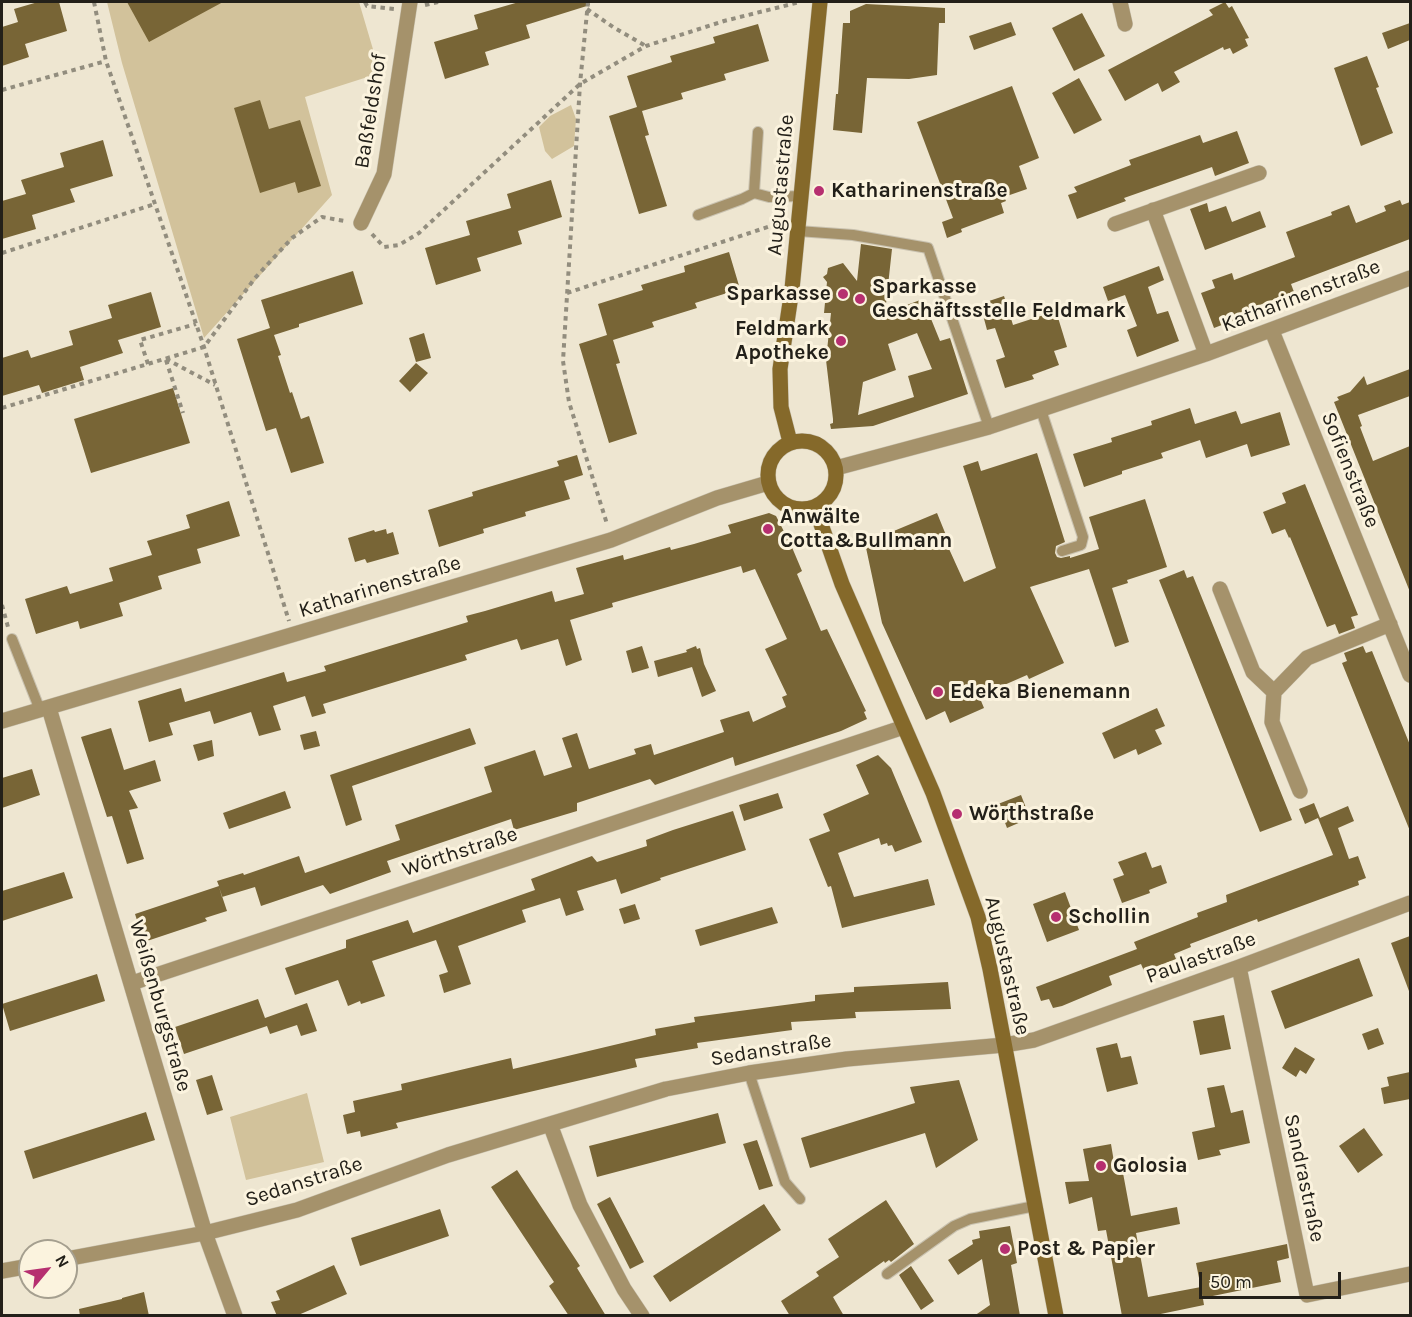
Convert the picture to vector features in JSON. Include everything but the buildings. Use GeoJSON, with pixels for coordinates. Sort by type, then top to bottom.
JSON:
{"type":"FeatureCollection","features":[{"type":"Feature","properties":{"kind":"main road","name":"Augustastraße"},"geometry":{"type":"LineString","coordinates":[[790,442],[781,407],[780,369],[789,316],[820,2]]}},
{"type":"Feature","properties":{"kind":"main road"},"geometry":{"type":"LineString","coordinates":[[802,440],[813,442],[824,448],[836,468],[833,491],[825,501],[804,510],[781,503],[773,494],[768,483],[769,463],[781,447],[790,442],[802,440]]}},
{"type":"Feature","properties":{"kind":"main road","name":"Augustastraße"},"geometry":{"type":"LineString","coordinates":[[815,507],[842,584],[933,793],[978,917],[1056,1316]]}},
{"type":"Feature","properties":{"kind":"street","name":"Baßfeldshof"},"geometry":{"type":"LineString","coordinates":[[361,223],[384,174],[410,2]]}},
{"type":"Feature","properties":{"kind":"street"},"geometry":{"type":"LineString","coordinates":[[1120,2],[1125,24]]}},
{"type":"Feature","properties":{"kind":"street"},"geometry":{"type":"LineString","coordinates":[[1115,224],[1259,173]]}},
{"type":"Feature","properties":{"kind":"street","name":"Katharinenstraße"},"geometry":{"type":"LineString","coordinates":[[1154,210],[1206,354]]}},
{"type":"Feature","properties":{"kind":"street","name":"Katharinenstraße"},"geometry":{"type":"LineString","coordinates":[[836,468],[989,427],[1041,410],[1272,331],[1410,278]]}},
{"type":"Feature","properties":{"kind":"street","name":"Sofienstraße"},"geometry":{"type":"LineString","coordinates":[[1272,331],[1410,675]]}},
{"type":"Feature","properties":{"kind":"street","name":"Katharinenstraße"},"geometry":{"type":"LineString","coordinates":[[2,721],[611,540],[717,498],[768,483]]}},
{"type":"Feature","properties":{"kind":"street"},"geometry":{"type":"LineString","coordinates":[[1220,589],[1253,672],[1274,692]]}},
{"type":"Feature","properties":{"kind":"street"},"geometry":{"type":"LineString","coordinates":[[1300,791],[1272,722],[1274,692],[1307,658],[1390,624]]}},
{"type":"Feature","properties":{"kind":"street","name":"Weißenburgstraße"},"geometry":{"type":"LineString","coordinates":[[44,709],[132,983],[205,1233],[235,1316]]}},
{"type":"Feature","properties":{"kind":"street","name":"Wörthstraße"},"geometry":{"type":"LineString","coordinates":[[132,983],[904,727]]}},
{"type":"Feature","properties":{"kind":"street","name":"Paulastraße"},"geometry":{"type":"LineString","coordinates":[[1004,1045],[1034,1040],[1410,903]]}},
{"type":"Feature","properties":{"kind":"street","name":"Sandrastraße"},"geometry":{"type":"LineString","coordinates":[[1239,967],[1307,1294],[1410,1274]]}},
{"type":"Feature","properties":{"kind":"street","name":"Sedanstraße"},"geometry":{"type":"LineString","coordinates":[[78,1257],[205,1233],[297,1210],[448,1155],[666,1089],[749,1073],[847,1059],[1004,1045]]}},
{"type":"Feature","properties":{"kind":"street"},"geometry":{"type":"LineString","coordinates":[[550,1124],[580,1205],[624,1289],[642,1316]]}},
{"type":"Feature","properties":{"kind":"street"},"geometry":{"type":"LineString","coordinates":[[2,1271],[18,1268]]}},
{"type":"Feature","properties":{"kind":"lane"},"geometry":{"type":"LineString","coordinates":[[754,192],[758,132]]}},
{"type":"Feature","properties":{"kind":"lane"},"geometry":{"type":"LineString","coordinates":[[698,215],[742,199],[754,192],[769,197],[801,196]]}},
{"type":"Feature","properties":{"kind":"lane"},"geometry":{"type":"LineString","coordinates":[[798,224],[928,248],[989,427]]}},
{"type":"Feature","properties":{"kind":"lane"},"geometry":{"type":"LineString","coordinates":[[1041,410],[1083,537],[1081,545],[1062,551]]}},
{"type":"Feature","properties":{"kind":"lane"},"geometry":{"type":"LineString","coordinates":[[12,639],[44,709]]}},
{"type":"Feature","properties":{"kind":"lane"},"geometry":{"type":"LineString","coordinates":[[749,1073],[785,1182],[800,1199]]}},
{"type":"Feature","properties":{"kind":"lane"},"geometry":{"type":"LineString","coordinates":[[887,1274],[954,1226],[970,1219],[1035,1206]]}},
{"type":"Feature","properties":{"kind":"path"},"geometry":{"type":"LineString","coordinates":[[94,2],[106,61],[204,347],[293,636]]}},
{"type":"Feature","properties":{"kind":"path"},"geometry":{"type":"LineString","coordinates":[[588,2],[580,84],[563,361],[569,402],[611,540]]}},
{"type":"Feature","properties":{"kind":"path"},"geometry":{"type":"LineString","coordinates":[[2,408],[204,347],[255,279],[292,238],[322,217],[361,223],[384,247],[399,245],[419,233],[580,84],[646,46],[724,21],[800,2]]}},
{"type":"Feature","properties":{"kind":"path"},"geometry":{"type":"LineString","coordinates":[[587,9],[646,46]]}},
{"type":"Feature","properties":{"kind":"path"},"geometry":{"type":"LineString","coordinates":[[2,90],[106,61]]}},
{"type":"Feature","properties":{"kind":"path"},"geometry":{"type":"LineString","coordinates":[[2,253],[155,204]]}},
{"type":"Feature","properties":{"kind":"path"},"geometry":{"type":"LineString","coordinates":[[567,293],[798,224]]}},
{"type":"Feature","properties":{"kind":"path"},"geometry":{"type":"LineString","coordinates":[[148,364],[140,340],[196,324]]}},
{"type":"Feature","properties":{"kind":"path"},"geometry":{"type":"LineString","coordinates":[[165,359],[216,386]]}},
{"type":"Feature","properties":{"kind":"path"},"geometry":{"type":"LineString","coordinates":[[165,359],[183,413]]}},
{"type":"Feature","properties":{"kind":"path"},"geometry":{"type":"LineString","coordinates":[[2,605],[12,639]]}},
{"type":"Feature","properties":{"kind":"shaded area"},"geometry":{"type":"Polygon","coordinates":[[[107,2],[359,2],[380,73],[305,97],[332,195],[204,338],[122,63],[107,2]]]}},
{"type":"Feature","properties":{"kind":"shaded area"},"geometry":{"type":"Polygon","coordinates":[[[571,105],[576,119],[574,146],[552,159],[545,151],[539,127],[550,116],[571,105]]]}},
{"type":"Feature","properties":{"kind":"shaded area"},"geometry":{"type":"Polygon","coordinates":[[[307,1093],[324,1162],[246,1180],[230,1117],[307,1093]]]}},
{"type":"Feature","properties":{"kind":"place","name":"Katharinenstraße"},"geometry":{"type":"Point","coordinates":[819,191]}},
{"type":"Feature","properties":{"kind":"place","name":"Sparkasse"},"geometry":{"type":"Point","coordinates":[843,294]}},
{"type":"Feature","properties":{"kind":"place","name":"Sparkasse Geschäftsstelle Feldmark"},"geometry":{"type":"Point","coordinates":[860,299]}},
{"type":"Feature","properties":{"kind":"place","name":"Feldmark Apotheke"},"geometry":{"type":"Point","coordinates":[841,341]}},
{"type":"Feature","properties":{"kind":"place","name":"Anwälte Cotta&Bullmann"},"geometry":{"type":"Point","coordinates":[768,529]}},
{"type":"Feature","properties":{"kind":"place","name":"Edeka Bienemann"},"geometry":{"type":"Point","coordinates":[938,692]}},
{"type":"Feature","properties":{"kind":"place","name":"Wörthstraße"},"geometry":{"type":"Point","coordinates":[957,814]}},
{"type":"Feature","properties":{"kind":"place","name":"Schollin"},"geometry":{"type":"Point","coordinates":[1056,917]}},
{"type":"Feature","properties":{"kind":"place","name":"Golosia"},"geometry":{"type":"Point","coordinates":[1101,1166]}},
{"type":"Feature","properties":{"kind":"place","name":"Post & Papier"},"geometry":{"type":"Point","coordinates":[1005,1249]}}]}
